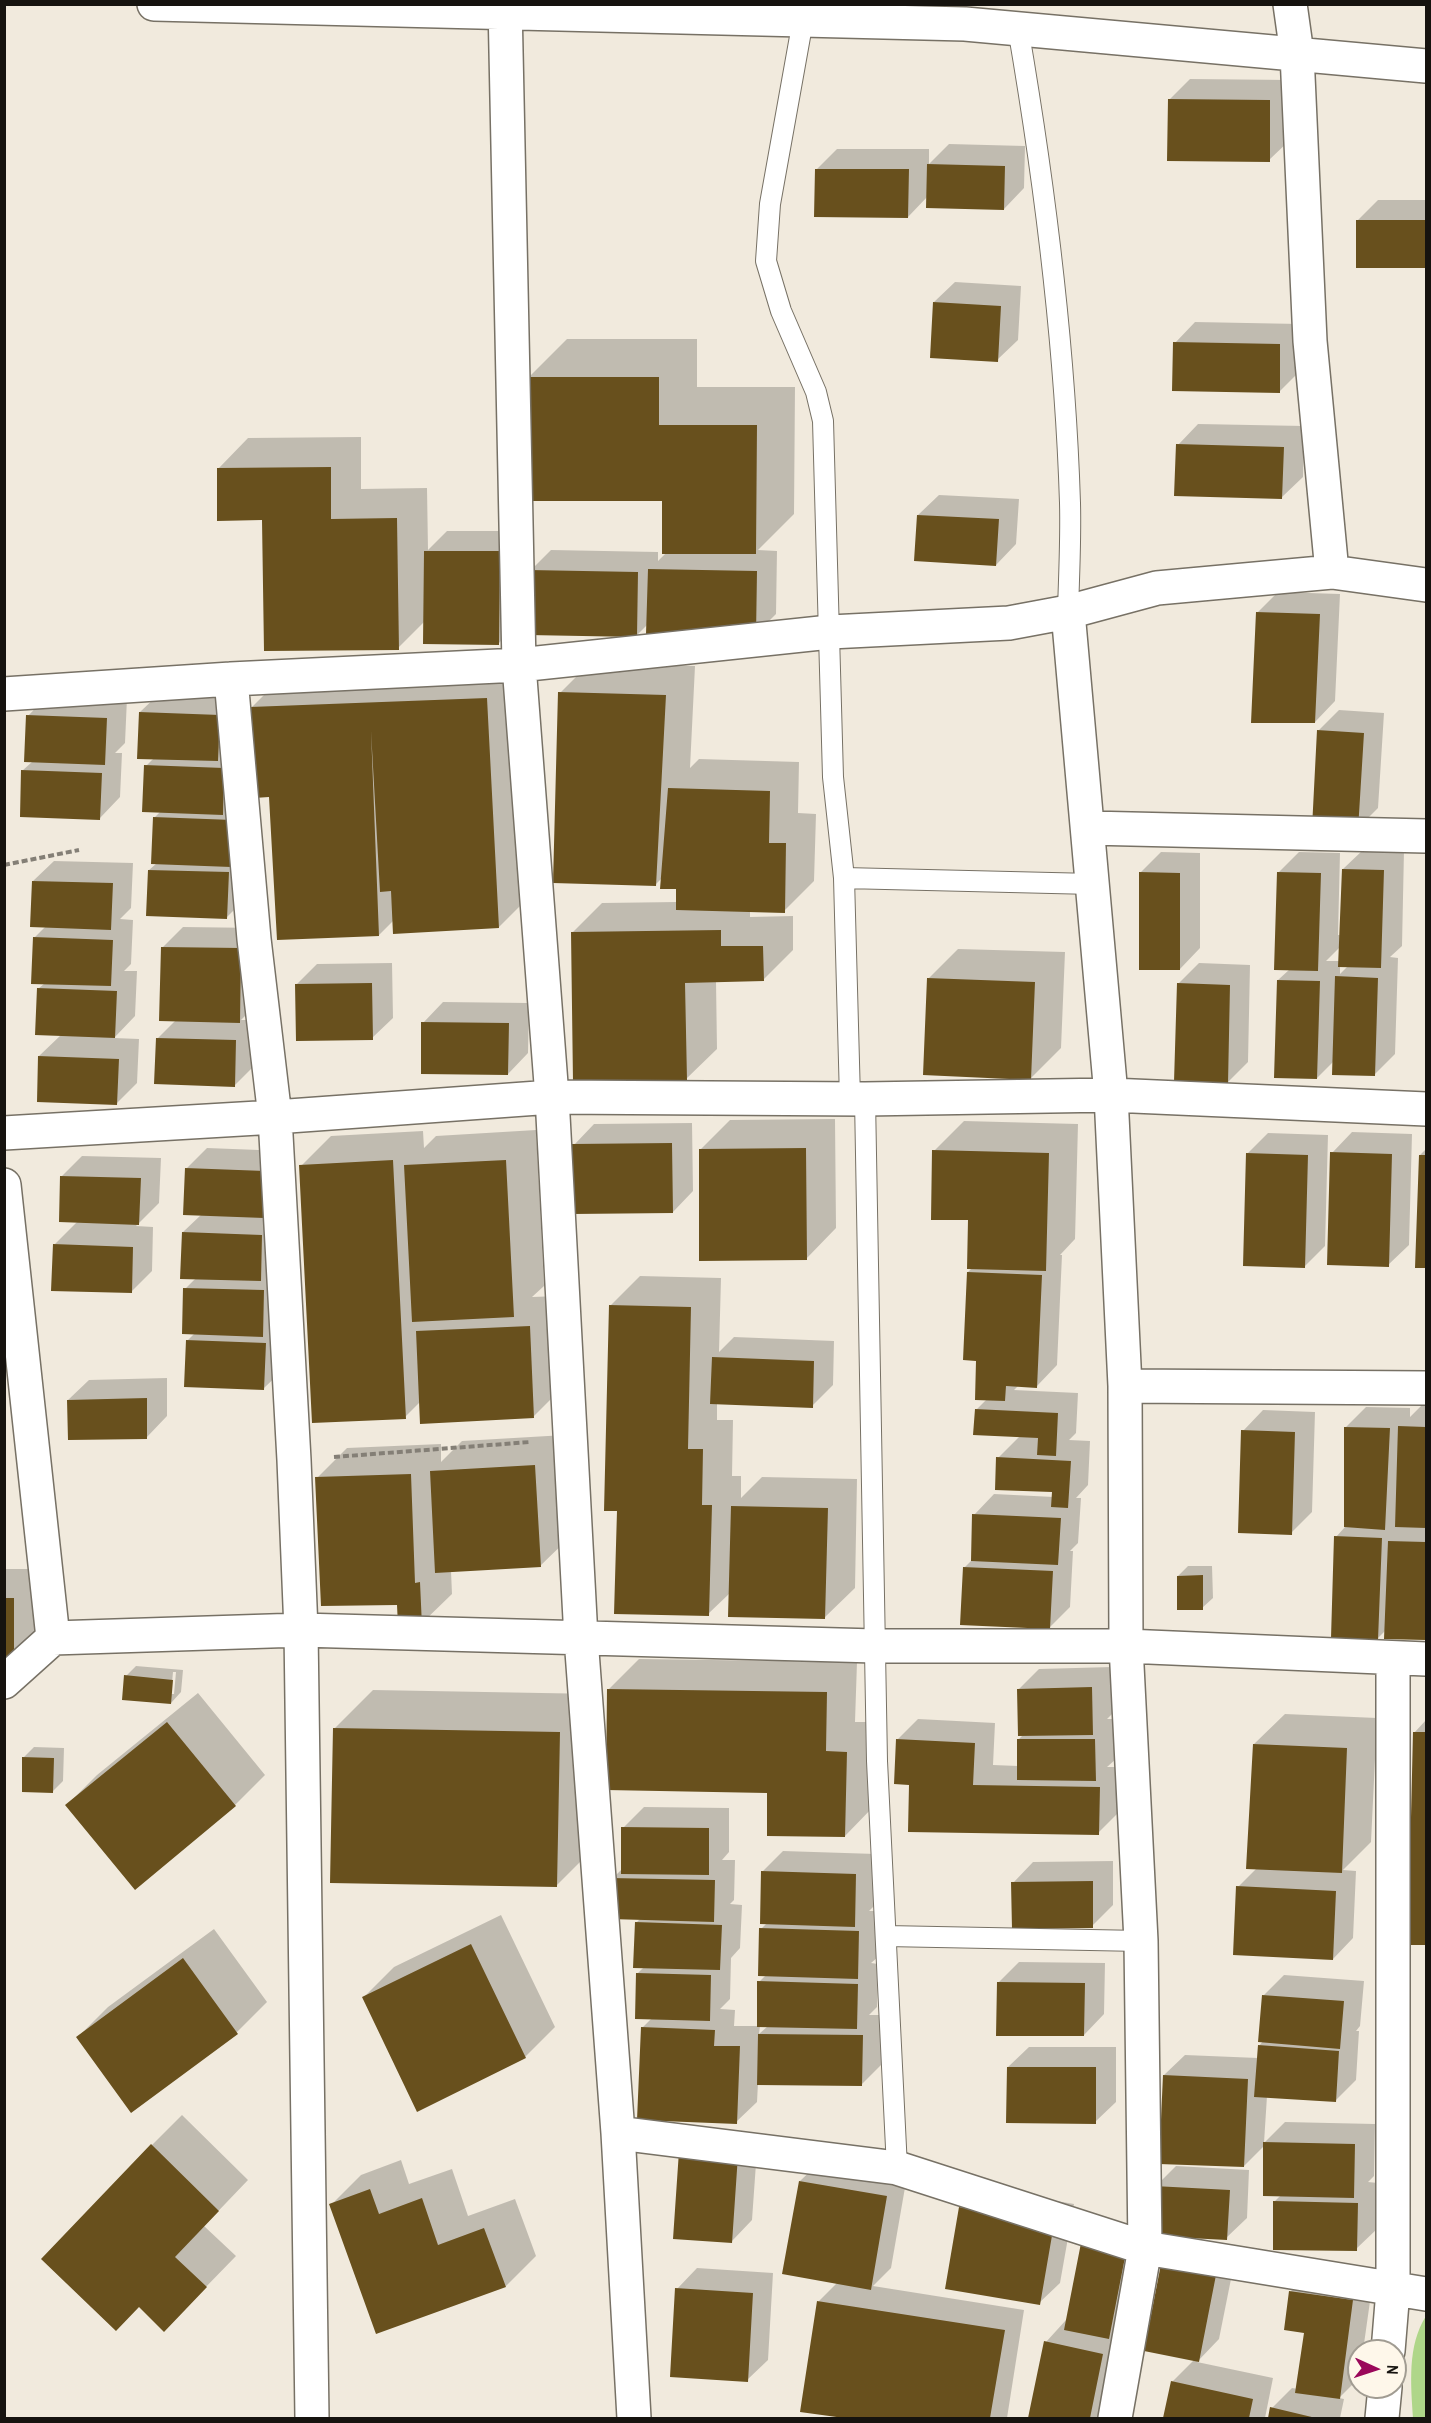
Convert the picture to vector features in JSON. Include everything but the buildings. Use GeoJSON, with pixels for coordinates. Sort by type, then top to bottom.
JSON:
{"type":"FeatureCollection","features":[{"type":"Feature","properties":{"kind":"street"},"geometry":{"type":"LineString","coordinates":[[154,4],[506,9],[965,24],[1426,66]]}},
{"type":"Feature","properties":{"kind":"street"},"geometry":{"type":"LineString","coordinates":[[1290,4],[1297,54],[1310,341],[1332,572]]}},
{"type":"Feature","properties":{"kind":"street"},"geometry":{"type":"LineString","coordinates":[[506,9],[519,664],[552,1097],[581,1638],[618,2133],[634,2418]]}},
{"type":"Feature","properties":{"kind":"street"},"geometry":{"type":"LineString","coordinates":[[4,694],[519,664],[830,632],[1009,622],[1068,612],[1157,588],[1332,572],[1426,585]]}},
{"type":"Feature","properties":{"kind":"street"},"geometry":{"type":"LineString","coordinates":[[1068,612],[1111,1095],[1125,1386],[1126,1646],[1141,1941],[1145,2248],[1115,2418]]}},
{"type":"Feature","properties":{"kind":"street"},"geometry":{"type":"LineString","coordinates":[[231,679],[254,939],[275,1118],[294,1460],[301,1630],[312,2418]]}},
{"type":"Feature","properties":{"kind":"street"},"geometry":{"type":"LineString","coordinates":[[1089,828],[1426,836]]}},
{"type":"Feature","properties":{"kind":"street"},"geometry":{"type":"LineString","coordinates":[[4,1133],[275,1118],[552,1097],[857,1099],[1111,1095],[1426,1109]]}},
{"type":"Feature","properties":{"kind":"street"},"geometry":{"type":"LineString","coordinates":[[4,1185],[53,1638]]}},
{"type":"Feature","properties":{"kind":"street"},"geometry":{"type":"LineString","coordinates":[[1125,1386],[1426,1388]]}},
{"type":"Feature","properties":{"kind":"street"},"geometry":{"type":"LineString","coordinates":[[4,1682],[53,1638],[301,1630],[875,1646],[1126,1646],[1426,1659]]}},
{"type":"Feature","properties":{"kind":"street"},"geometry":{"type":"LineString","coordinates":[[1389,2339],[1393,2290],[1393,1659]]}},
{"type":"Feature","properties":{"kind":"street"},"geometry":{"type":"LineString","coordinates":[[618,2133],[897,2168],[1145,2248],[1426,2294]]}},
{"type":"Feature","properties":{"kind":"street"},"geometry":{"type":"LineString","coordinates":[[1382,2418],[1384,2399]]}},
{"type":"Feature","properties":{"kind":"lane"},"geometry":{"type":"LineString","coordinates":[[803,20],[770,204],[766,261],[781,311],[813,381],[823,420],[833,777],[844,878],[857,1099],[875,1646],[897,2168]]}},
{"type":"Feature","properties":{"kind":"lane"},"geometry":{"type":"LineString","coordinates":[[1018,28],[1039,152],[1062,369],[1070,504],[1068,612]]}},
{"type":"Feature","properties":{"kind":"lane"},"geometry":{"type":"LineString","coordinates":[[844,878],[1093,885]]}},
{"type":"Feature","properties":{"kind":"lane"},"geometry":{"type":"LineString","coordinates":[[886,1936],[1141,1941]]}},
{"type":"Feature","properties":{"kind":"path"},"geometry":{"type":"LineString","coordinates":[[4,865],[79,850]]}},
{"type":"Feature","properties":{"kind":"path"},"geometry":{"type":"LineString","coordinates":[[294,1460],[570,1439]]}},
{"type":"Feature","properties":{"kind":"green space"},"geometry":{"type":"Polygon","coordinates":[[[1426,2316],[1426,2418],[1413,2418],[1411,2379],[1413,2352],[1426,2316]]]}}]}
